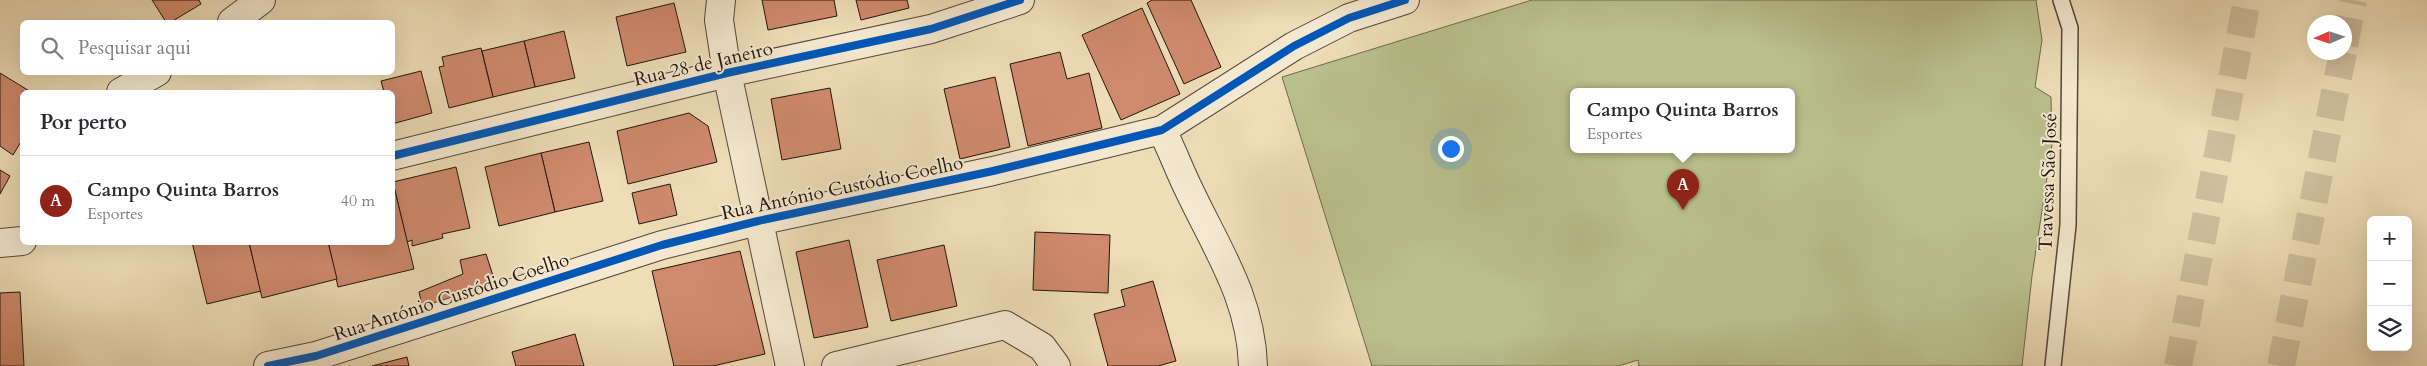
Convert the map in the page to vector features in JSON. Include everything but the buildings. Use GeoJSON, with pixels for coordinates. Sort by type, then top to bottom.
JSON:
{"type":"FeatureCollection","features":[{"type":"Feature","properties":{"kind":"street"},"geometry":{"type":"LineString","coordinates":[[235,20],[260,0]]}},
{"type":"Feature","properties":{"kind":"street"},"geometry":{"type":"LineString","coordinates":[[720,0],[719,20],[727,73],[790,366]]}},
{"type":"Feature","properties":{"kind":"street","name":"Rua 28 de Janeiro"},"geometry":{"type":"LineString","coordinates":[[395,155],[727,73],[931,30],[1020,0]]}},
{"type":"Feature","properties":{"kind":"street","name":"Rua António Custódio Coelho"},"geometry":{"type":"LineString","coordinates":[[268,366],[316,356],[662,245],[758,221],[993,171],[1162,130],[1294,46],[1349,18],[1404,0]]}},
{"type":"Feature","properties":{"kind":"street"},"geometry":{"type":"LineString","coordinates":[[125,90],[152,75]]}},
{"type":"Feature","properties":{"kind":"street"},"geometry":{"type":"LineString","coordinates":[[1162,130],[1233,279],[1252,338],[1253,366]]}},
{"type":"Feature","properties":{"kind":"street"},"geometry":{"type":"LineString","coordinates":[[0,243],[20,241]]}},
{"type":"Feature","properties":{"kind":"street"},"geometry":{"type":"LineString","coordinates":[[836,366],[1005,325],[1042,347],[1056,366]]}},
{"type":"Feature","properties":{"kind":"lane","name":"Travessa São José"},"geometry":{"type":"LineString","coordinates":[[2053,366],[2068,225],[2070,28],[2061,0]]}},
{"type":"Feature","properties":{"kind":"green space"},"geometry":{"type":"Polygon","coordinates":[[[1532,0],[2036,0],[2042,40],[2035,87],[2051,97],[2052,145],[2032,276],[2022,366],[1639,366],[1638,360],[1618,366],[1372,366],[1282,77],[1532,0]]]}},
{"type":"Feature","properties":{"kind":"tunnel"},"geometry":{"type":"LineString","coordinates":[[2178,366],[2247,0]]}},
{"type":"Feature","properties":{"kind":"tunnel"},"geometry":{"type":"LineString","coordinates":[[2350,15],[2353,0]]}},
{"type":"Feature","properties":{"kind":"tunnel"},"geometry":{"type":"LineString","coordinates":[[2281,366],[2341,60]]}},
{"type":"Feature","properties":{"kind":"cycle path"},"geometry":{"type":"LineString","coordinates":[[395,155],[727,73],[931,29],[1020,0]]}},
{"type":"Feature","properties":{"kind":"cycle path"},"geometry":{"type":"LineString","coordinates":[[268,366],[316,356],[662,245],[758,221],[993,171],[1162,130],[1294,46],[1349,18],[1405,0]]}},
{"type":"Feature","properties":{"kind":"place","name":"Campo Quinta Barros"},"geometry":{"type":"Point","coordinates":[1683,210]}}]}
